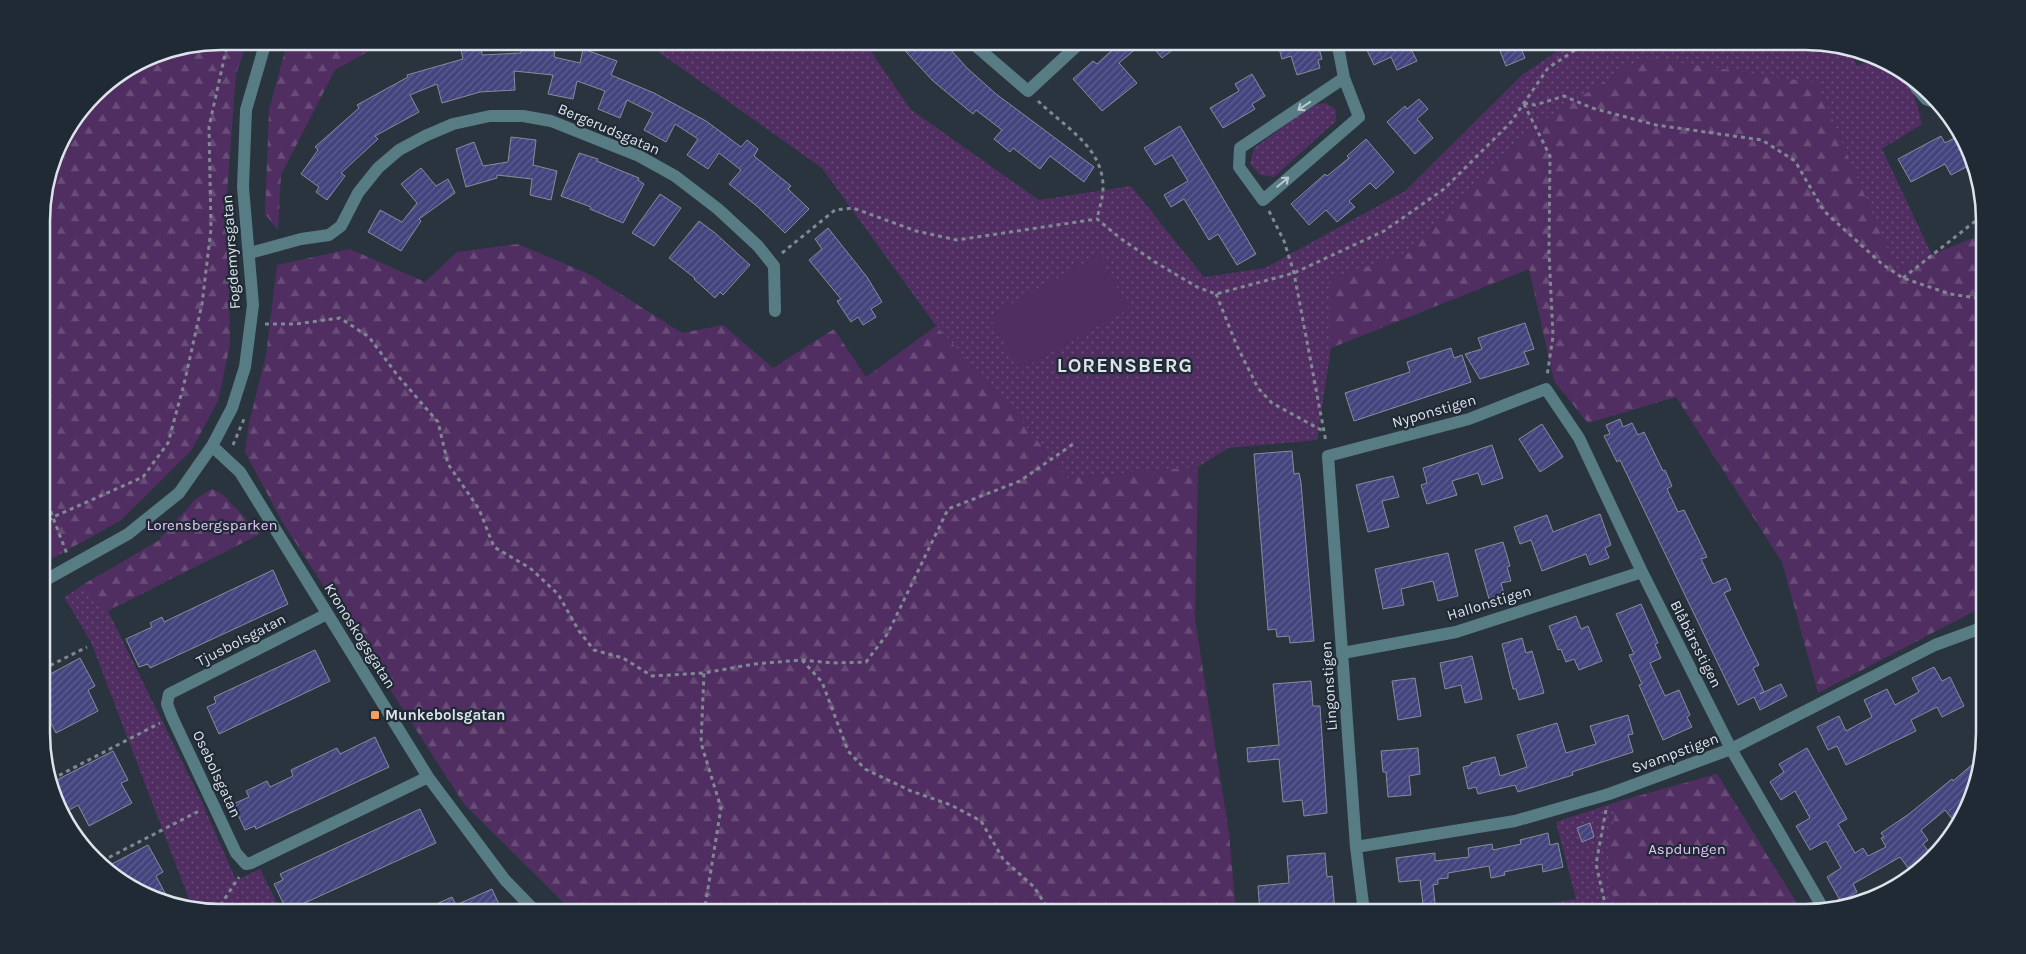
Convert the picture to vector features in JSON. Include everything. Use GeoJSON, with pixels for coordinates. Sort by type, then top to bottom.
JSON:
{"type":"FeatureCollection","features":[{"type":"Feature","properties":{"kind":"street","name":"Fogdemyrsgatan"},"geometry":{"type":"LineString","coordinates":[[50,578],[128,534],[179,493],[212,446],[232,408],[245,367],[253,305],[243,187],[246,110],[263,50]]}},
{"type":"Feature","properties":{"kind":"street"},"geometry":{"type":"LineString","coordinates":[[980,50],[1028,91],[1072,50]]}},
{"type":"Feature","properties":{"kind":"street"},"geometry":{"type":"LineString","coordinates":[[1339,50],[1344,78],[1359,117],[1263,200],[1239,167],[1240,148],[1344,78]]}},
{"type":"Feature","properties":{"kind":"street","name":"Bergerudsgatan"},"geometry":{"type":"LineString","coordinates":[[250,253],[301,239],[329,235],[341,226],[358,193],[378,168],[399,150],[425,136],[454,124],[490,116],[523,116],[551,121],[639,156],[675,176],[718,209],[758,246],[774,266]]}},
{"type":"Feature","properties":{"kind":"street"},"geometry":{"type":"LineString","coordinates":[[774,266],[775,311]]}},
{"type":"Feature","properties":{"kind":"street","name":"Nyponstigen"},"geometry":{"type":"LineString","coordinates":[[1328,456],[1469,419],[1546,389]]}},
{"type":"Feature","properties":{"kind":"street","name":"Blåbärsstigen"},"geometry":{"type":"LineString","coordinates":[[1546,389],[1579,438],[1642,572],[1731,749],[1820,903]]}},
{"type":"Feature","properties":{"kind":"street","name":"Kronoskogsgatan"},"geometry":{"type":"LineString","coordinates":[[212,446],[240,472],[428,777],[505,880],[528,904]]}},
{"type":"Feature","properties":{"kind":"street","name":"Lingonstigen"},"geometry":{"type":"LineString","coordinates":[[1328,456],[1356,847],[1363,904]]}},
{"type":"Feature","properties":{"kind":"street","name":"Hallonstigen"},"geometry":{"type":"LineString","coordinates":[[1343,653],[1456,632],[1642,572]]}},
{"type":"Feature","properties":{"kind":"street","name":"Tjusbolsgatan"},"geometry":{"type":"LineString","coordinates":[[169,694],[327,614]]}},
{"type":"Feature","properties":{"kind":"street","name":"Svampstigen"},"geometry":{"type":"LineString","coordinates":[[1356,847],[1515,821],[1609,794],[1731,749],[1934,645],[1976,630]]}},
{"type":"Feature","properties":{"kind":"street","name":"Osebolsgatan"},"geometry":{"type":"LineString","coordinates":[[169,694],[166,704],[236,853],[246,864]]}},
{"type":"Feature","properties":{"kind":"street"},"geometry":{"type":"LineString","coordinates":[[246,864],[428,777]]}},
{"type":"Feature","properties":{"kind":"path"},"geometry":{"type":"LineString","coordinates":[[50,519],[143,477],[168,442],[184,384],[202,304],[211,229],[209,127],[226,50]]}},
{"type":"Feature","properties":{"kind":"path"},"geometry":{"type":"LineString","coordinates":[[774,266],[783,250],[835,210],[853,208],[916,231],[957,240],[1097,218],[1120,238],[1154,262],[1197,288],[1216,294],[1294,273],[1384,231],[1444,189],[1511,122],[1548,68],[1575,50]]}},
{"type":"Feature","properties":{"kind":"path"},"geometry":{"type":"LineString","coordinates":[[1028,91],[1055,118],[1085,142],[1099,163],[1103,188],[1097,218]]}},
{"type":"Feature","properties":{"kind":"path"},"geometry":{"type":"LineString","coordinates":[[1524,103],[1535,104],[1564,96],[1592,108],[1656,125],[1762,140],[1795,161],[1824,211],[1882,264],[1903,278],[1950,294],[1976,298]]}},
{"type":"Feature","properties":{"kind":"path"},"geometry":{"type":"LineString","coordinates":[[1524,103],[1550,156],[1550,252],[1553,336],[1546,389]]}},
{"type":"Feature","properties":{"kind":"path"},"geometry":{"type":"LineString","coordinates":[[1263,200],[1284,241],[1294,273],[1328,456]]}},
{"type":"Feature","properties":{"kind":"path"},"geometry":{"type":"LineString","coordinates":[[1903,278],[1976,221]]}},
{"type":"Feature","properties":{"kind":"path"},"geometry":{"type":"LineString","coordinates":[[1216,294],[1237,346],[1258,388],[1272,403],[1324,431]]}},
{"type":"Feature","properties":{"kind":"path"},"geometry":{"type":"LineString","coordinates":[[260,324],[296,324],[340,318],[370,337],[398,376],[438,422],[448,464],[479,509],[494,547],[530,568],[558,594],[578,631],[594,650],[623,658],[652,676],[704,673],[754,664],[802,660],[833,663],[866,662],[888,633],[948,509],[1020,482],[1076,442]]}},
{"type":"Feature","properties":{"kind":"path"},"geometry":{"type":"LineString","coordinates":[[226,459],[242,426],[244,417]]}},
{"type":"Feature","properties":{"kind":"path"},"geometry":{"type":"LineString","coordinates":[[50,509],[72,566]]}},
{"type":"Feature","properties":{"kind":"path"},"geometry":{"type":"LineString","coordinates":[[50,665],[87,646]]}},
{"type":"Feature","properties":{"kind":"path"},"geometry":{"type":"LineString","coordinates":[[802,660],[822,682],[848,751],[865,769],[911,791],[951,805],[981,821],[1003,859],[1034,887],[1046,904]]}},
{"type":"Feature","properties":{"kind":"path"},"geometry":{"type":"LineString","coordinates":[[704,673],[700,743],[721,808],[705,904]]}},
{"type":"Feature","properties":{"kind":"path"},"geometry":{"type":"LineString","coordinates":[[56,777],[172,717]]}},
{"type":"Feature","properties":{"kind":"path"},"geometry":{"type":"LineString","coordinates":[[1605,904],[1596,864],[1609,794]]}},
{"type":"Feature","properties":{"kind":"path"},"geometry":{"type":"LineString","coordinates":[[106,859],[212,804]]}},
{"type":"Feature","properties":{"kind":"path"},"geometry":{"type":"LineString","coordinates":[[221,904],[246,864]]}},
{"type":"Feature","properties":{"kind":"green space"},"geometry":{"type":"Polygon","coordinates":[[[210,50],[245,50],[236,74],[227,194],[230,345],[218,401],[191,451],[120,521],[50,560],[50,210],[56,177],[68,145],[85,117],[108,92],[126,79],[166,59],[187,53],[210,50]]]}},
{"type":"Feature","properties":{"kind":"green space"},"geometry":{"type":"Polygon","coordinates":[[[285,50],[371,50],[335,70],[281,175],[278,230],[265,214],[269,110],[285,50]]]}},
{"type":"Feature","properties":{"kind":"green space"},"geometry":{"type":"Polygon","coordinates":[[[656,50],[870,50],[910,109],[1039,200],[1131,186],[1204,277],[1265,268],[1405,191],[1522,75],[1559,50],[1827,51],[1853,57],[1857,66],[1867,62],[1871,63],[1891,73],[1912,88],[1922,124],[1882,149],[1932,255],[1896,269],[1817,83],[1524,133],[1410,252],[1330,279],[1331,348],[1317,440],[1228,448],[1198,467],[1067,478],[1008,404],[936,326],[822,168],[656,50]]]}},
{"type":"Feature","properties":{"kind":"green space"},"geometry":{"type":"Polygon","coordinates":[[[1643,57],[1817,83],[1896,269],[1976,237],[1976,610],[1818,693],[1782,562],[1676,397],[1588,423],[1554,381],[1529,269],[1331,348],[1329,279],[1410,252],[1524,133],[1643,57]]]}},
{"type":"Feature","properties":{"kind":"green space"},"geometry":{"type":"Polygon","coordinates":[[[1326,103],[1336,110],[1336,121],[1274,177],[1260,175],[1250,164],[1254,148],[1313,105],[1326,103]]]}},
{"type":"Feature","properties":{"kind":"green space"},"geometry":{"type":"Polygon","coordinates":[[[518,244],[589,274],[682,333],[723,325],[773,368],[834,329],[866,377],[936,326],[1008,404],[1067,478],[1198,467],[1195,620],[1229,833],[1235,904],[565,904],[464,804],[283,523],[245,452],[249,423],[266,355],[277,265],[350,249],[425,282],[457,252],[518,244]]]}},
{"type":"Feature","properties":{"kind":"green space"},"geometry":{"type":"Polygon","coordinates":[[[1099,255],[1129,309],[1019,370],[989,316],[1099,255]]]}},
{"type":"Feature","properties":{"kind":"green space","name":"Lorensbergsparken"},"geometry":{"type":"Polygon","coordinates":[[[212,489],[223,495],[260,534],[108,611],[202,802],[235,878],[239,879],[260,869],[278,904],[221,904],[190,901],[91,642],[64,597],[158,541],[196,499],[212,489]]]}},
{"type":"Feature","properties":{"kind":"green space"},"geometry":{"type":"Polygon","coordinates":[[[212,489],[223,495],[260,534],[108,610],[79,587],[158,541],[196,499],[212,489]]]}},
{"type":"Feature","properties":{"kind":"green space","name":"Aspdungen"},"geometry":{"type":"Polygon","coordinates":[[[1717,774],[1797,904],[1545,904],[1576,899],[1556,822],[1617,802],[1717,774]]]}},
{"type":"Feature","properties":{"kind":"green space","name":"Aspdungen"},"geometry":{"type":"Polygon","coordinates":[[[1717,774],[1797,904],[1615,904],[1608,851],[1617,802],[1717,774]]]}},
{"type":"Feature","properties":{"kind":"building"},"geometry":{"type":"Polygon","coordinates":[[[461,50],[481,50],[482,55],[521,53],[521,50],[555,50],[554,57],[580,63],[583,50],[586,50],[617,61],[611,75],[654,93],[706,121],[741,147],[747,140],[758,149],[754,156],[791,186],[788,189],[809,209],[785,233],[758,207],[729,184],[741,170],[719,153],[708,169],[687,155],[698,139],[675,124],[666,142],[644,130],[653,113],[627,100],[620,118],[598,109],[605,91],[577,81],[573,99],[548,94],[553,75],[514,71],[515,90],[480,92],[442,103],[437,84],[410,95],[419,112],[375,136],[378,139],[341,173],[345,176],[327,200],[316,192],[319,187],[301,174],[318,150],[315,147],[359,108],[357,105],[408,77],[407,75],[463,59],[461,50]]]}},
{"type":"Feature","properties":{"kind":"building"},"geometry":{"type":"Polygon","coordinates":[[[904,50],[951,50],[967,68],[996,94],[1094,167],[1084,182],[1050,156],[1040,169],[1013,148],[1010,152],[994,139],[1002,130],[976,110],[973,114],[933,81],[904,50]]]}},
{"type":"Feature","properties":{"kind":"building"},"geometry":{"type":"Polygon","coordinates":[[[1112,50],[1134,50],[1119,63],[1137,83],[1102,111],[1073,79],[1093,61],[1097,64],[1112,50]]]}},
{"type":"Feature","properties":{"kind":"building"},"geometry":{"type":"Polygon","coordinates":[[[1155,50],[1172,50],[1162,58],[1155,50]]]}},
{"type":"Feature","properties":{"kind":"building"},"geometry":{"type":"Polygon","coordinates":[[[1280,50],[1320,50],[1322,59],[1318,60],[1320,68],[1297,75],[1291,56],[1282,59],[1280,50]]]}},
{"type":"Feature","properties":{"kind":"building"},"geometry":{"type":"Polygon","coordinates":[[[1367,50],[1412,50],[1417,61],[1397,70],[1391,57],[1374,65],[1367,50]]]}},
{"type":"Feature","properties":{"kind":"building"},"geometry":{"type":"Polygon","coordinates":[[[1500,50],[1522,50],[1525,58],[1506,66],[1500,50]]]}},
{"type":"Feature","properties":{"kind":"building"},"geometry":{"type":"Polygon","coordinates":[[[1252,74],[1265,96],[1252,104],[1255,109],[1223,128],[1210,108],[1239,91],[1235,84],[1252,74]]]}},
{"type":"Feature","properties":{"kind":"building"},"geometry":{"type":"Polygon","coordinates":[[[1419,99],[1428,109],[1417,119],[1433,138],[1415,154],[1387,122],[1405,106],[1407,109],[1419,99]]]}},
{"type":"Feature","properties":{"kind":"building"},"geometry":{"type":"Polygon","coordinates":[[[1180,126],[1256,254],[1237,265],[1218,234],[1209,240],[1184,199],[1171,207],[1164,195],[1188,181],[1172,155],[1155,165],[1144,148],[1180,126]]]}},
{"type":"Feature","properties":{"kind":"building"},"geometry":{"type":"Polygon","coordinates":[[[1941,136],[1945,143],[1954,138],[1967,167],[1951,175],[1945,164],[1911,182],[1898,159],[1941,136]]]}},
{"type":"Feature","properties":{"kind":"building"},"geometry":{"type":"Polygon","coordinates":[[[511,137],[536,140],[533,165],[557,171],[551,200],[530,195],[532,179],[497,175],[497,178],[466,187],[456,149],[474,142],[483,166],[508,162],[511,137]]]}},
{"type":"Feature","properties":{"kind":"building"},"geometry":{"type":"Polygon","coordinates":[[[1366,139],[1394,172],[1376,189],[1370,183],[1349,201],[1355,207],[1337,222],[1326,210],[1309,225],[1291,204],[1325,174],[1327,176],[1349,158],[1347,156],[1366,139]]]}},
{"type":"Feature","properties":{"kind":"building"},"geometry":{"type":"Polygon","coordinates":[[[579,153],[598,159],[597,161],[639,178],[638,180],[644,184],[623,223],[590,209],[591,207],[561,196],[579,153]]]}},
{"type":"Feature","properties":{"kind":"building"},"geometry":{"type":"Polygon","coordinates":[[[421,168],[436,186],[448,179],[455,193],[419,219],[421,221],[401,251],[368,232],[380,210],[402,222],[417,203],[401,184],[421,168]]]}},
{"type":"Feature","properties":{"kind":"building"},"geometry":{"type":"Polygon","coordinates":[[[660,194],[681,208],[654,246],[632,233],[660,194]]]}},
{"type":"Feature","properties":{"kind":"building"},"geometry":{"type":"Polygon","coordinates":[[[699,221],[750,265],[723,295],[720,292],[715,298],[695,278],[669,258],[699,221]]]}},
{"type":"Feature","properties":{"kind":"building"},"geometry":{"type":"Polygon","coordinates":[[[828,228],[867,277],[882,302],[871,309],[876,317],[863,325],[858,317],[851,322],[837,301],[841,299],[809,260],[822,249],[815,239],[828,228]]]}},
{"type":"Feature","properties":{"kind":"building"},"geometry":{"type":"Polygon","coordinates":[[[1525,323],[1534,349],[1524,352],[1529,364],[1480,379],[1465,354],[1482,349],[1478,338],[1525,323]]]}},
{"type":"Feature","properties":{"kind":"building"},"geometry":{"type":"Polygon","coordinates":[[[1451,348],[1454,358],[1462,355],[1471,382],[1354,421],[1345,393],[1410,372],[1407,362],[1451,348]]]}},
{"type":"Feature","properties":{"kind":"building"},"geometry":{"type":"Polygon","coordinates":[[[1620,419],[1623,427],[1632,423],[1638,435],[1644,432],[1672,486],[1667,489],[1678,512],[1684,510],[1707,557],[1701,559],[1713,584],[1726,578],[1731,590],[1724,593],[1759,665],[1753,668],[1764,692],[1760,694],[1781,684],[1787,696],[1760,710],[1754,697],[1738,705],[1620,460],[1617,462],[1604,436],[1610,434],[1606,425],[1620,419]]]}},
{"type":"Feature","properties":{"kind":"building"},"geometry":{"type":"Polygon","coordinates":[[[1542,424],[1563,457],[1540,472],[1519,439],[1542,424]]]}},
{"type":"Feature","properties":{"kind":"building"},"geometry":{"type":"Polygon","coordinates":[[[1492,445],[1503,478],[1482,485],[1478,473],[1452,481],[1457,495],[1427,504],[1421,485],[1427,483],[1423,468],[1492,445]]]}},
{"type":"Feature","properties":{"kind":"building"},"geometry":{"type":"Polygon","coordinates":[[[1292,451],[1294,474],[1299,473],[1301,483],[1314,641],[1290,643],[1289,636],[1277,637],[1276,629],[1268,630],[1254,454],[1292,451]]]}},
{"type":"Feature","properties":{"kind":"building"},"geometry":{"type":"Polygon","coordinates":[[[1393,476],[1399,497],[1382,501],[1389,527],[1368,532],[1356,485],[1393,476]]]}},
{"type":"Feature","properties":{"kind":"building"},"geometry":{"type":"Polygon","coordinates":[[[1600,514],[1611,545],[1605,548],[1609,558],[1590,565],[1586,554],[1542,571],[1531,540],[1520,544],[1514,527],[1547,515],[1553,532],[1600,514]]]}},
{"type":"Feature","properties":{"kind":"building"},"geometry":{"type":"Polygon","coordinates":[[[1503,542],[1510,566],[1507,567],[1511,581],[1501,583],[1504,594],[1489,599],[1475,550],[1503,542]]]}},
{"type":"Feature","properties":{"kind":"building"},"geometry":{"type":"Polygon","coordinates":[[[1448,553],[1458,596],[1438,601],[1433,581],[1401,589],[1404,605],[1383,609],[1375,569],[1448,553]]]}},
{"type":"Feature","properties":{"kind":"building"},"geometry":{"type":"Polygon","coordinates":[[[273,570],[288,604],[150,668],[148,664],[139,667],[126,639],[152,627],[150,623],[162,617],[164,622],[273,570]]]}},
{"type":"Feature","properties":{"kind":"building"},"geometry":{"type":"Polygon","coordinates":[[[1641,604],[1658,643],[1655,644],[1661,658],[1650,663],[1665,696],[1679,690],[1690,715],[1687,717],[1692,727],[1663,740],[1639,685],[1642,684],[1629,655],[1634,654],[1616,614],[1641,604]]]}},
{"type":"Feature","properties":{"kind":"building"},"geometry":{"type":"Polygon","coordinates":[[[1576,616],[1581,629],[1588,626],[1602,661],[1579,670],[1574,659],[1566,662],[1561,649],[1558,650],[1549,626],[1576,616]]]}},
{"type":"Feature","properties":{"kind":"building"},"geometry":{"type":"Polygon","coordinates":[[[1522,638],[1526,653],[1532,651],[1544,693],[1519,700],[1516,689],[1513,689],[1502,644],[1522,638]]]}},
{"type":"Feature","properties":{"kind":"building"},"geometry":{"type":"Polygon","coordinates":[[[315,650],[330,681],[219,734],[207,707],[216,703],[214,697],[315,650]]]}},
{"type":"Feature","properties":{"kind":"building"},"geometry":{"type":"Polygon","coordinates":[[[1472,656],[1482,699],[1465,703],[1461,685],[1445,689],[1440,663],[1472,656]]]}},
{"type":"Feature","properties":{"kind":"building"},"geometry":{"type":"Polygon","coordinates":[[[80,658],[95,686],[88,690],[98,711],[56,733],[50,721],[50,674],[80,658]]]}},
{"type":"Feature","properties":{"kind":"building"},"geometry":{"type":"Polygon","coordinates":[[[1934,667],[1942,681],[1950,677],[1964,706],[1942,717],[1937,707],[1911,720],[1916,731],[1846,765],[1837,746],[1828,750],[1817,727],[1839,716],[1846,731],[1872,717],[1864,700],[1887,689],[1895,705],[1919,692],[1912,678],[1934,667]]]}},
{"type":"Feature","properties":{"kind":"building"},"geometry":{"type":"Polygon","coordinates":[[[1415,678],[1421,716],[1398,720],[1392,681],[1415,678]]]}},
{"type":"Feature","properties":{"kind":"building"},"geometry":{"type":"Polygon","coordinates":[[[1311,681],[1313,706],[1320,706],[1327,813],[1304,816],[1302,800],[1283,802],[1279,759],[1248,762],[1247,748],[1279,745],[1273,684],[1311,681]]]}},
{"type":"Feature","properties":{"kind":"building"},"geometry":{"type":"Polygon","coordinates":[[[1628,715],[1633,734],[1628,735],[1633,752],[1572,772],[1573,775],[1518,792],[1515,785],[1478,794],[1476,787],[1468,789],[1463,767],[1471,765],[1471,763],[1495,757],[1500,776],[1527,767],[1517,735],[1557,723],[1566,753],[1596,744],[1590,726],[1628,715]]]}},
{"type":"Feature","properties":{"kind":"building"},"geometry":{"type":"Polygon","coordinates":[[[375,737],[389,767],[256,829],[255,826],[245,830],[233,804],[249,797],[246,791],[267,781],[270,787],[293,776],[291,770],[337,748],[340,754],[375,737]]]}},
{"type":"Feature","properties":{"kind":"building"},"geometry":{"type":"Polygon","coordinates":[[[1418,748],[1420,774],[1409,776],[1411,795],[1388,797],[1386,772],[1383,772],[1381,751],[1418,748]]]}},
{"type":"Feature","properties":{"kind":"building"},"geometry":{"type":"Polygon","coordinates":[[[1807,748],[1847,819],[1838,824],[1855,853],[1863,848],[1868,856],[1886,847],[1881,838],[1884,837],[1881,833],[1909,814],[1952,779],[1953,781],[1973,764],[1963,799],[1953,820],[1945,810],[1921,830],[1928,840],[1923,844],[1928,851],[1926,854],[1909,869],[1900,857],[1853,884],[1857,892],[1840,901],[1827,877],[1841,868],[1826,841],[1810,850],[1796,826],[1810,818],[1795,791],[1781,800],[1770,782],[1784,772],[1779,764],[1807,748]]]}},
{"type":"Feature","properties":{"kind":"building"},"geometry":{"type":"Polygon","coordinates":[[[113,751],[128,780],[121,783],[132,803],[89,826],[78,805],[69,810],[57,780],[113,751]]]}},
{"type":"Feature","properties":{"kind":"building"},"geometry":{"type":"Polygon","coordinates":[[[420,809],[436,843],[302,904],[284,904],[274,884],[283,880],[280,874],[420,809]]]}},
{"type":"Feature","properties":{"kind":"building"},"geometry":{"type":"Polygon","coordinates":[[[1590,823],[1594,837],[1582,842],[1577,828],[1590,823]]]}},
{"type":"Feature","properties":{"kind":"building"},"geometry":{"type":"Polygon","coordinates":[[[1548,833],[1550,845],[1558,843],[1563,867],[1543,872],[1542,864],[1504,872],[1505,875],[1491,878],[1489,866],[1448,873],[1448,878],[1438,879],[1438,884],[1433,885],[1435,904],[1423,904],[1420,880],[1399,882],[1396,858],[1435,853],[1435,861],[1469,857],[1468,848],[1492,844],[1493,850],[1521,844],[1520,840],[1548,833]]]}},
{"type":"Feature","properties":{"kind":"building"},"geometry":{"type":"Polygon","coordinates":[[[148,845],[163,872],[156,876],[166,894],[135,881],[112,864],[148,845]]]}},
{"type":"Feature","properties":{"kind":"building"},"geometry":{"type":"Polygon","coordinates":[[[1325,853],[1327,877],[1332,876],[1334,904],[1259,904],[1258,886],[1289,883],[1287,856],[1325,853]]]}},
{"type":"Feature","properties":{"kind":"building"},"geometry":{"type":"Polygon","coordinates":[[[492,889],[499,904],[458,904],[492,889]]]}},
{"type":"Feature","properties":{"kind":"building"},"geometry":{"type":"Polygon","coordinates":[[[452,897],[456,904],[436,904],[452,897]]]}},
{"type":"Feature","properties":{"kind":"place","name":"Munkebolsgatan"},"geometry":{"type":"Point","coordinates":[375,715]}},
{"type":"Feature","properties":{"kind":"district","name":"LORENSBERG"},"geometry":{"type":"Point","coordinates":[1125,365]}}]}
